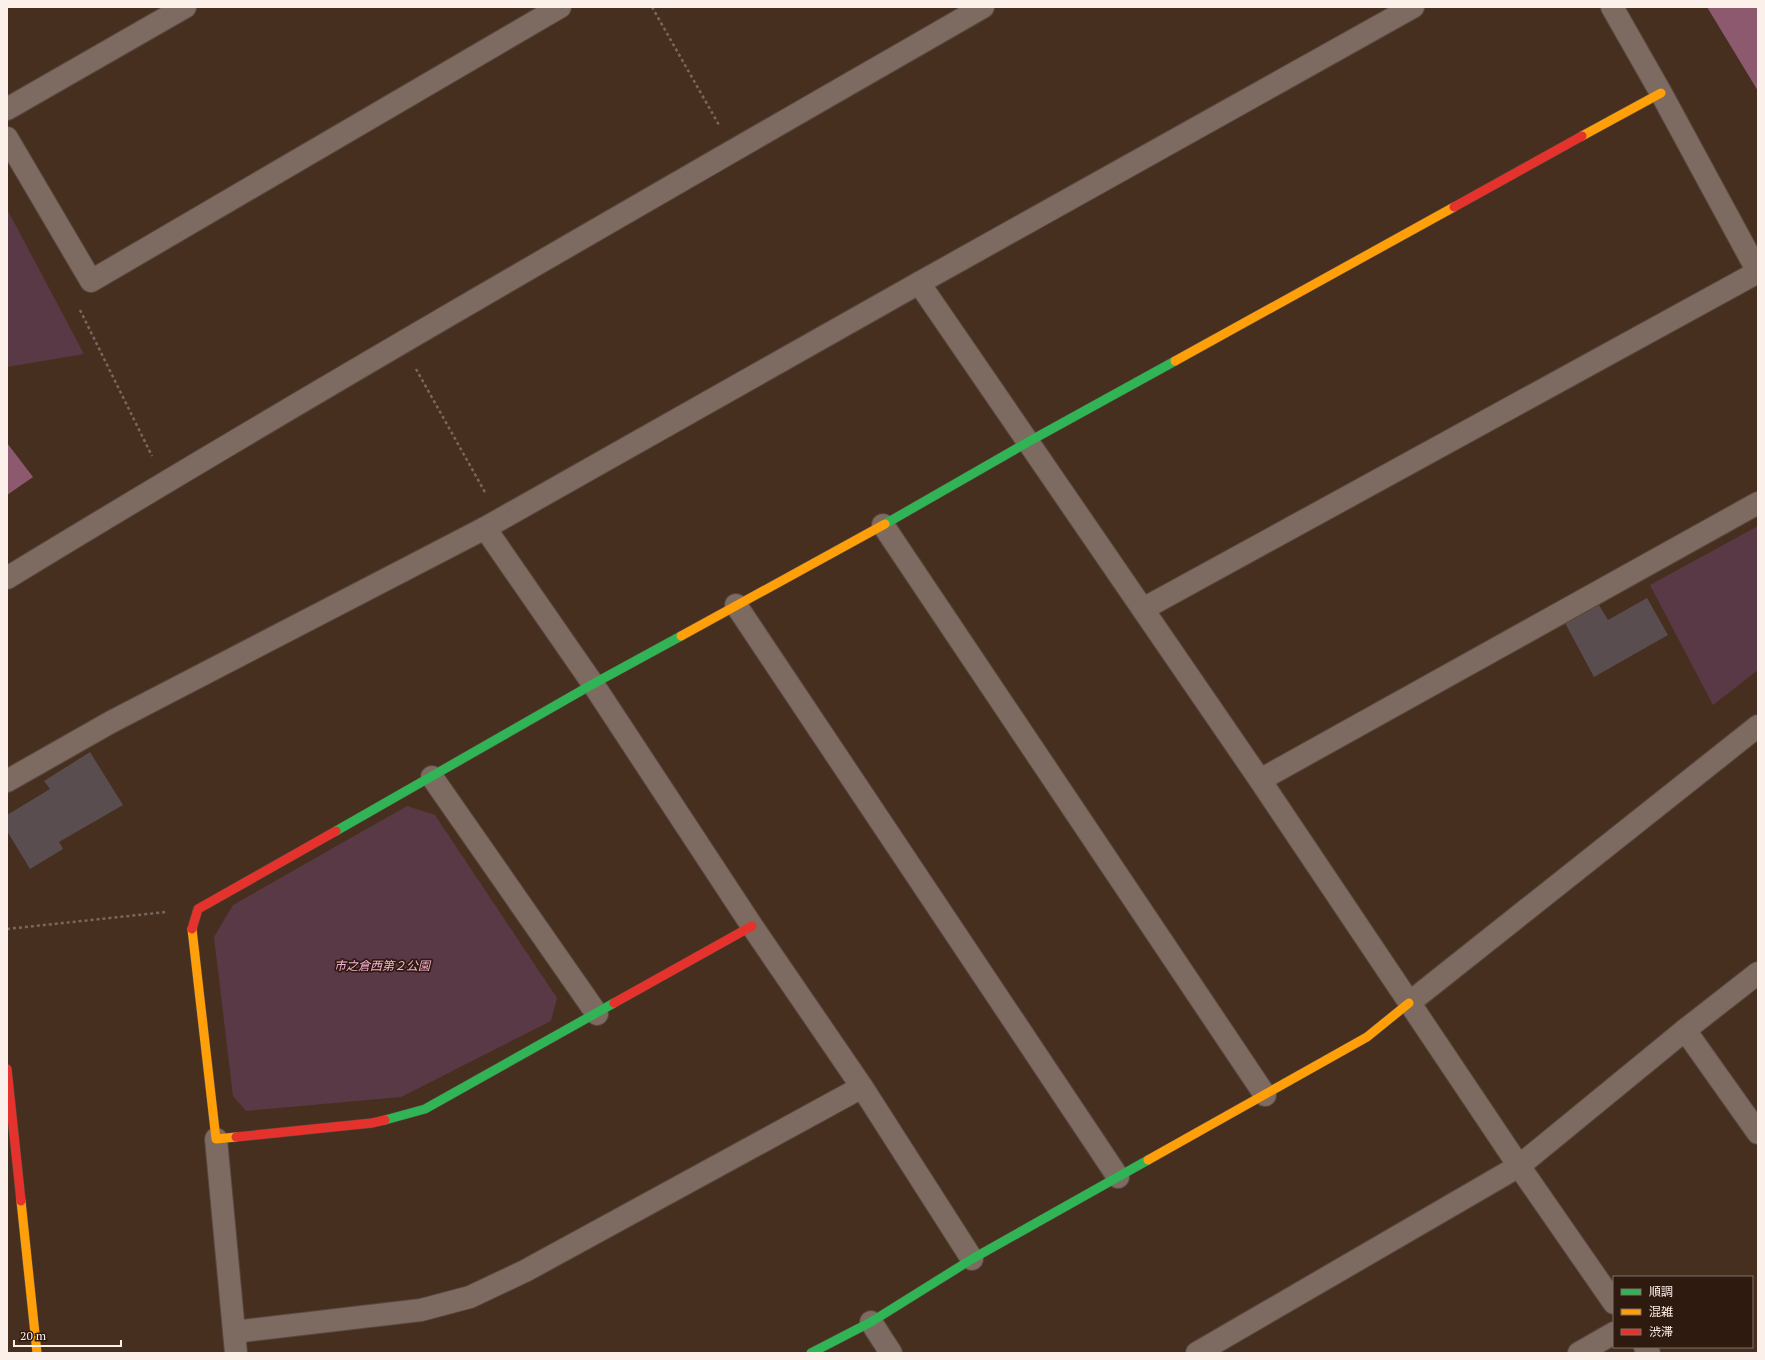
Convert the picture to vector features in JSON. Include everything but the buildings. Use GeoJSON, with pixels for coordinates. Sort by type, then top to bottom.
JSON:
{"type":"FeatureCollection","features":[{"type":"Feature","properties":{"kind":"street"},"geometry":{"type":"LineString","coordinates":[[7,108],[185,7]]}},
{"type":"Feature","properties":{"kind":"street"},"geometry":{"type":"LineString","coordinates":[[7,138],[91,281],[560,7]]}},
{"type":"Feature","properties":{"kind":"street"},"geometry":{"type":"LineString","coordinates":[[7,578],[165,482],[734,150],[983,7]]}},
{"type":"Feature","properties":{"kind":"street"},"geometry":{"type":"LineString","coordinates":[[7,781],[111,722],[493,523],[1413,7]]}},
{"type":"Feature","properties":{"kind":"street"},"geometry":{"type":"LineString","coordinates":[[1143,609],[1758,272],[1661,93],[1612,7]]}},
{"type":"Feature","properties":{"kind":"street"},"geometry":{"type":"LineString","coordinates":[[862,1087],[525,1271],[470,1296],[421,1310],[235,1343],[216,1139],[192,929],[198,909],[593,684],[883,525],[1028,442],[1661,93]]}},
{"type":"Feature","properties":{"kind":"street"},"geometry":{"type":"LineString","coordinates":[[919,283],[1260,780],[1519,1166],[1613,1302]]}},
{"type":"Feature","properties":{"kind":"street"},"geometry":{"type":"LineString","coordinates":[[1260,780],[1758,503]]}},
{"type":"Feature","properties":{"kind":"street"},"geometry":{"type":"LineString","coordinates":[[493,523],[593,684],[752,926],[862,1087],[972,1259]]}},
{"type":"Feature","properties":{"kind":"street"},"geometry":{"type":"LineString","coordinates":[[883,525],[1265,1095]]}},
{"type":"Feature","properties":{"kind":"street"},"geometry":{"type":"LineString","coordinates":[[736,605],[1118,1177]]}},
{"type":"Feature","properties":{"kind":"street"},"geometry":{"type":"LineString","coordinates":[[811,1353],[871,1322],[972,1259],[1367,1037],[1758,726]]}},
{"type":"Feature","properties":{"kind":"street"},"geometry":{"type":"LineString","coordinates":[[432,777],[597,1014]]}},
{"type":"Feature","properties":{"kind":"street"},"geometry":{"type":"LineString","coordinates":[[216,1139],[372,1123],[425,1109],[752,926]]}},
{"type":"Feature","properties":{"kind":"street"},"geometry":{"type":"LineString","coordinates":[[1197,1353],[1519,1166],[1685,1030],[1758,973]]}},
{"type":"Feature","properties":{"kind":"street"},"geometry":{"type":"LineString","coordinates":[[1685,1030],[1758,1133]]}},
{"type":"Feature","properties":{"kind":"street"},"geometry":{"type":"LineString","coordinates":[[7,1069],[37,1353]]}},
{"type":"Feature","properties":{"kind":"street"},"geometry":{"type":"LineString","coordinates":[[871,1322],[891,1353]]}},
{"type":"Feature","properties":{"kind":"street"},"geometry":{"type":"LineString","coordinates":[[1579,1353],[1613,1334]]}},
{"type":"Feature","properties":{"kind":"path"},"geometry":{"type":"LineString","coordinates":[[652,7],[734,150]]}},
{"type":"Feature","properties":{"kind":"path"},"geometry":{"type":"LineString","coordinates":[[91,281],[76,302],[165,482]]}},
{"type":"Feature","properties":{"kind":"path"},"geometry":{"type":"LineString","coordinates":[[402,344],[493,523]]}},
{"type":"Feature","properties":{"kind":"path"},"geometry":{"type":"LineString","coordinates":[[7,929],[198,909]]}},
{"type":"Feature","properties":{"kind":"green space"},"geometry":{"type":"Polygon","coordinates":[[[7,209],[84,354],[7,367],[7,209]]]}},
{"type":"Feature","properties":{"kind":"green space"},"geometry":{"type":"Polygon","coordinates":[[[1758,526],[1758,670],[1713,705],[1650,585],[1758,526]]]}},
{"type":"Feature","properties":{"kind":"green space","name":"市之倉西第２公園"},"geometry":{"type":"Polygon","coordinates":[[[407,806],[435,815],[557,998],[551,1021],[401,1097],[246,1111],[233,1096],[214,937],[233,905],[407,806]]]}},
{"type":"Feature","properties":{"kind":"shaded area"},"geometry":{"type":"Polygon","coordinates":[[[1707,7],[1758,7],[1758,91],[1707,7]]]}},
{"type":"Feature","properties":{"kind":"shaded area"},"geometry":{"type":"Polygon","coordinates":[[[7,443],[33,477],[7,495],[7,443]]]}},
{"type":"Feature","properties":{"kind":"traffic: fast"},"geometry":{"type":"LineString","coordinates":[[885,524],[1028,442],[1175,361]]}},
{"type":"Feature","properties":{"kind":"traffic: fast"},"geometry":{"type":"LineString","coordinates":[[336,831],[593,684],[681,636]]}},
{"type":"Feature","properties":{"kind":"traffic: fast"},"geometry":{"type":"LineString","coordinates":[[385,1120],[425,1109],[614,1003]]}},
{"type":"Feature","properties":{"kind":"traffic: fast"},"geometry":{"type":"LineString","coordinates":[[811,1353],[871,1322],[972,1259],[1148,1160]]}},
{"type":"Feature","properties":{"kind":"traffic: slow"},"geometry":{"type":"LineString","coordinates":[[1582,136],[1661,93]]}},
{"type":"Feature","properties":{"kind":"traffic: slow"},"geometry":{"type":"LineString","coordinates":[[1175,361],[1454,207]]}},
{"type":"Feature","properties":{"kind":"traffic: slow"},"geometry":{"type":"LineString","coordinates":[[681,636],[885,524]]}},
{"type":"Feature","properties":{"kind":"traffic: slow"},"geometry":{"type":"LineString","coordinates":[[192,929],[216,1139],[236,1137]]}},
{"type":"Feature","properties":{"kind":"traffic: slow"},"geometry":{"type":"LineString","coordinates":[[1148,1160],[1367,1037],[1409,1003]]}},
{"type":"Feature","properties":{"kind":"traffic: slow"},"geometry":{"type":"LineString","coordinates":[[21,1201],[37,1353]]}},
{"type":"Feature","properties":{"kind":"traffic: jam"},"geometry":{"type":"LineString","coordinates":[[1454,207],[1582,136]]}},
{"type":"Feature","properties":{"kind":"traffic: jam"},"geometry":{"type":"LineString","coordinates":[[192,929],[198,909],[336,831]]}},
{"type":"Feature","properties":{"kind":"traffic: jam"},"geometry":{"type":"LineString","coordinates":[[614,1003],[752,926]]}},
{"type":"Feature","properties":{"kind":"traffic: jam"},"geometry":{"type":"LineString","coordinates":[[7,1069],[21,1201]]}},
{"type":"Feature","properties":{"kind":"traffic: jam"},"geometry":{"type":"LineString","coordinates":[[236,1137],[372,1123],[385,1120]]}}]}
